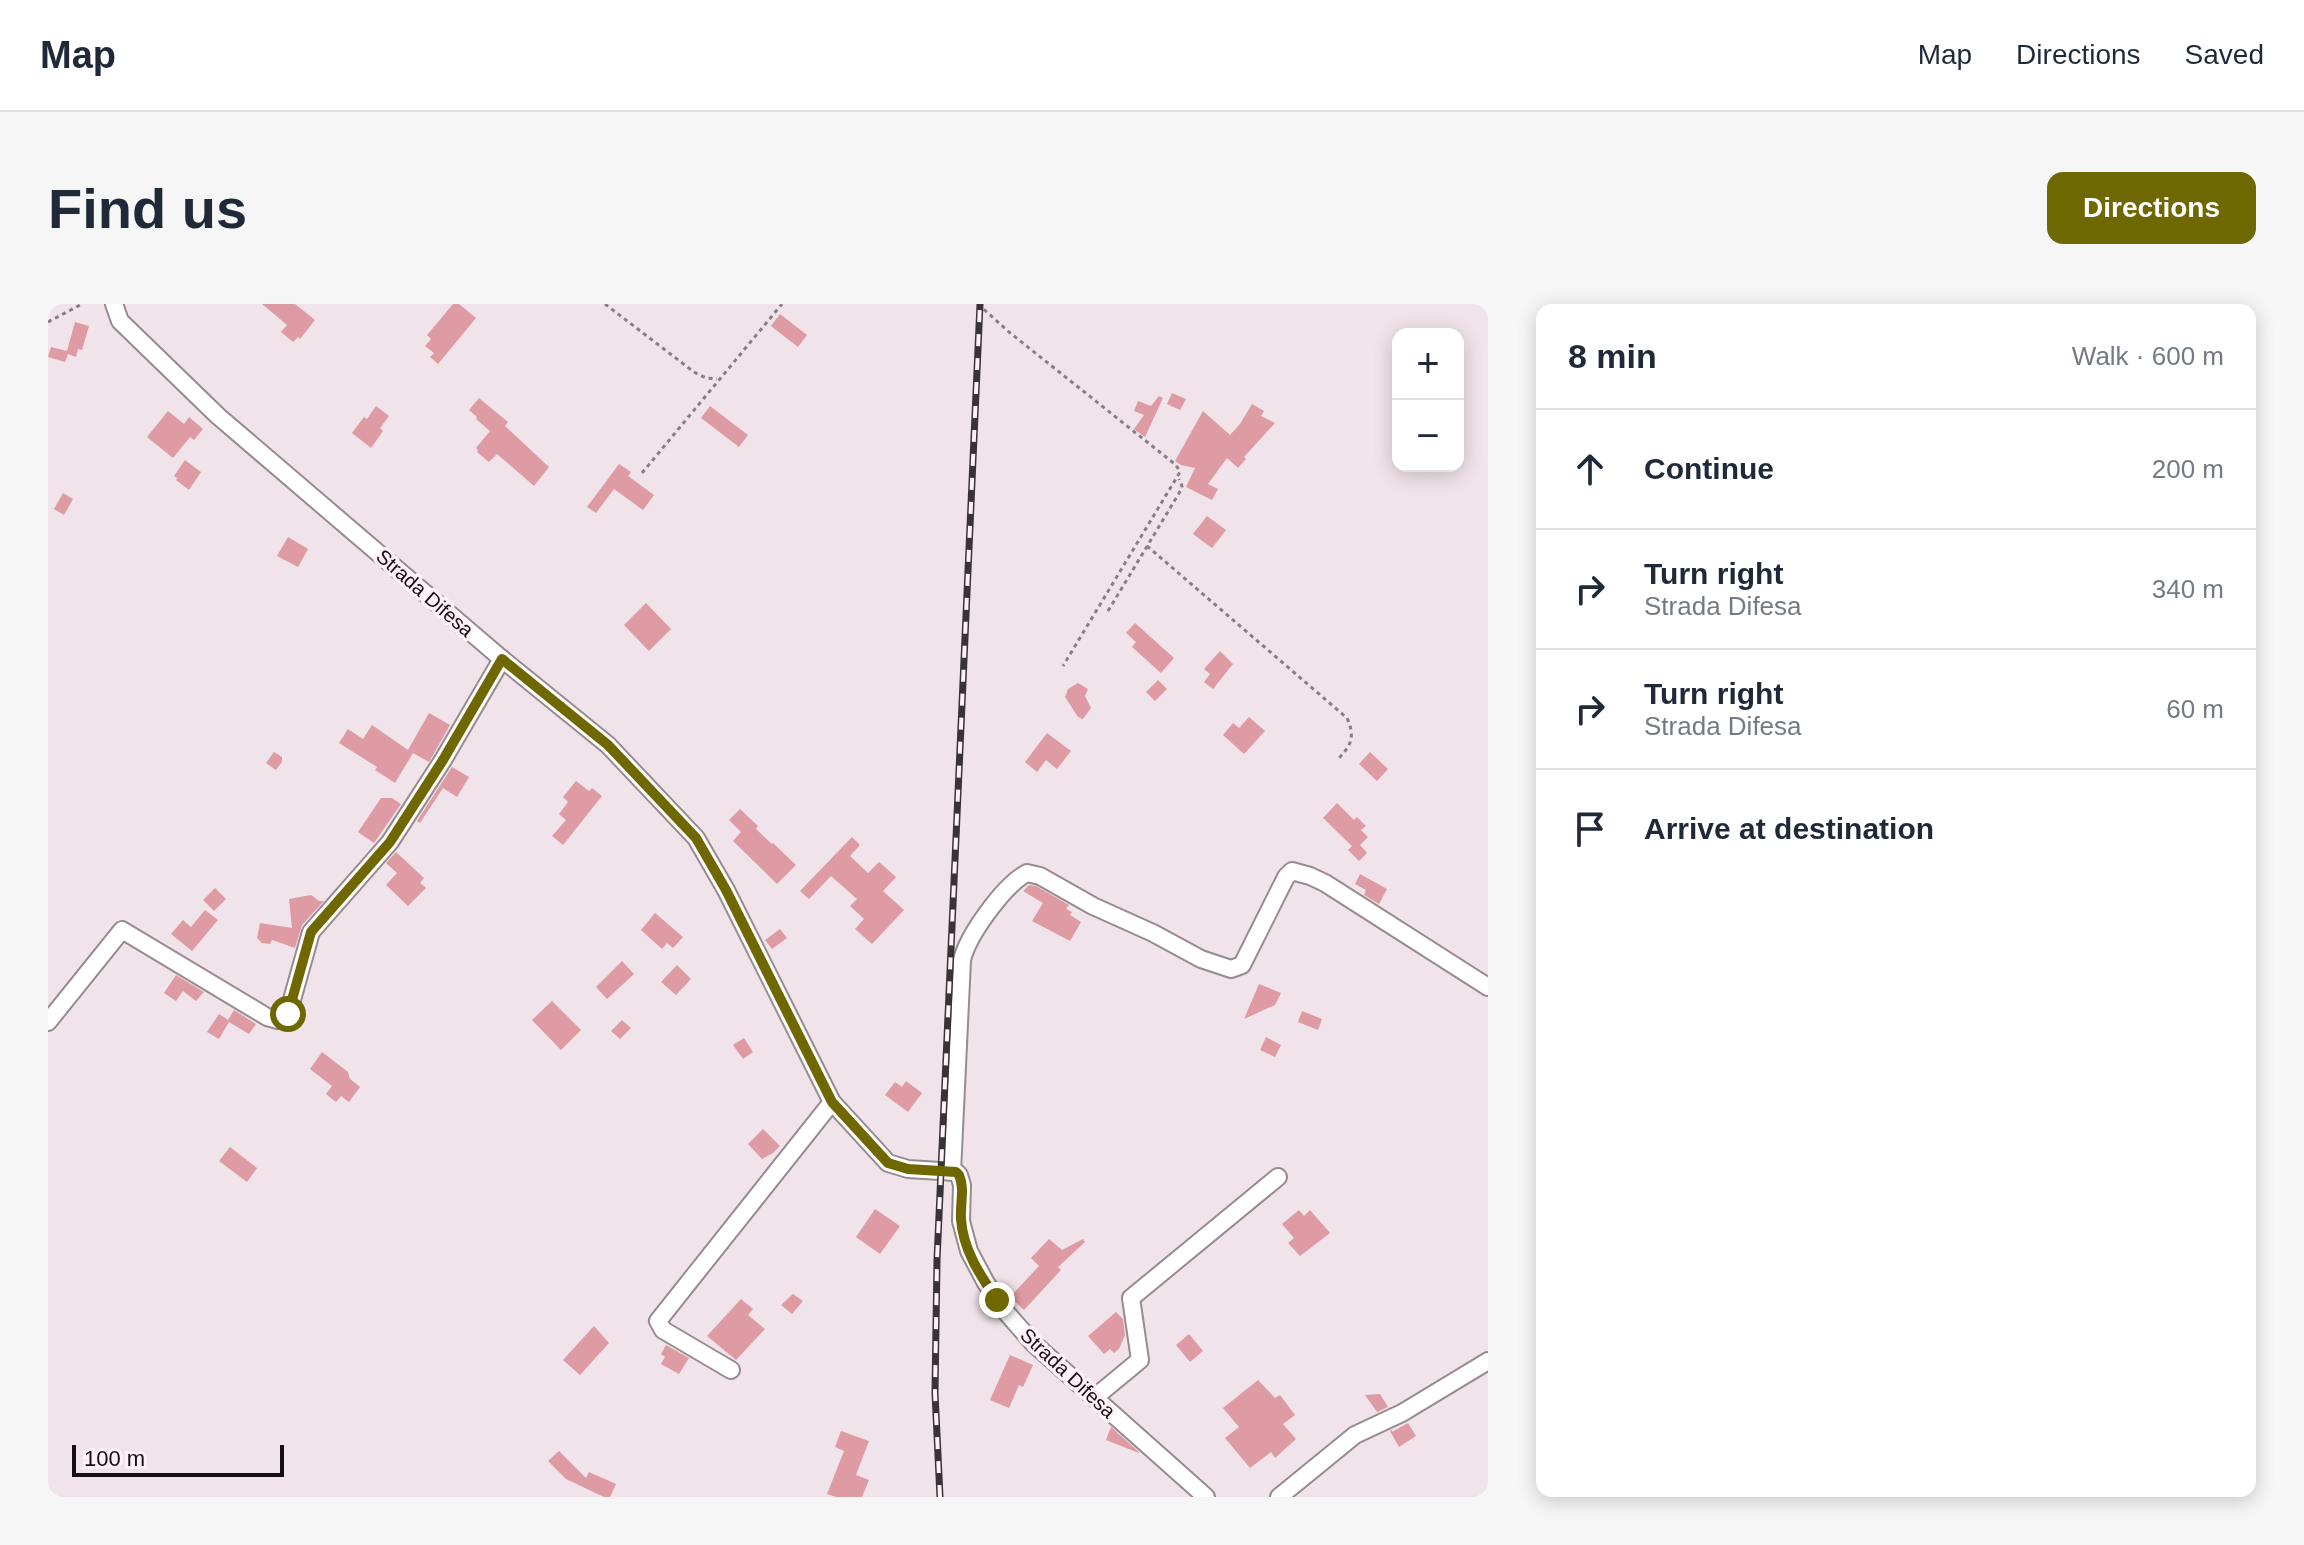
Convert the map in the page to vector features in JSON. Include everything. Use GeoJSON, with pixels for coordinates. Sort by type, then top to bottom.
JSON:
{"type":"FeatureCollection","features":[{"type":"Feature","properties":{"kind":"street","name":"Strada Difesa"},"geometry":{"type":"LineString","coordinates":[[114,304],[120,321],[218,416],[502,659],[608,745],[696,838],[726,890],[832,1102],[888,1163],[908,1169],[957,1173],[962,1179],[963,1230],[969,1251],[986,1283],[1018,1327],[1206,1497]]}},
{"type":"Feature","properties":{"kind":"street"},"geometry":{"type":"LineString","coordinates":[[48,1022],[122,930],[267,1017],[278,1020],[288,1014],[311,932],[390,842],[443,760],[502,659]]}},
{"type":"Feature","properties":{"kind":"street"},"geometry":{"type":"LineString","coordinates":[[952,1172],[965,948],[1008,888],[1027,873],[1040,876],[1201,959],[1231,969],[1242,965],[1286,877],[1292,871],[1299,872],[1325,883],[1488,987]]}},
{"type":"Feature","properties":{"kind":"street"},"geometry":{"type":"LineString","coordinates":[[731,1370],[663,1330],[658,1321],[832,1102]]}},
{"type":"Feature","properties":{"kind":"street"},"geometry":{"type":"LineString","coordinates":[[1094,1398],[1140,1360],[1131,1298],[1278,1177]]}},
{"type":"Feature","properties":{"kind":"street"},"geometry":{"type":"LineString","coordinates":[[1279,1497],[1355,1435],[1402,1413],[1488,1361]]}},
{"type":"Feature","properties":{"kind":"path"},"geometry":{"type":"LineString","coordinates":[[48,322],[82,304]]}},
{"type":"Feature","properties":{"kind":"path"},"geometry":{"type":"LineString","coordinates":[[605,304],[694,372],[706,378],[719,379]]}},
{"type":"Feature","properties":{"kind":"path"},"geometry":{"type":"LineString","coordinates":[[642,473],[782,304]]}},
{"type":"Feature","properties":{"kind":"path"},"geometry":{"type":"LineString","coordinates":[[978,304],[1176,465],[1180,472],[1063,666]]}},
{"type":"Feature","properties":{"kind":"path"},"geometry":{"type":"LineString","coordinates":[[1108,611],[1181,490],[1178,477]]}},
{"type":"Feature","properties":{"kind":"path"},"geometry":{"type":"LineString","coordinates":[[1147,546],[1347,718],[1353,731],[1351,742],[1338,759]]}},
{"type":"Feature","properties":{"kind":"building"},"geometry":{"type":"Polygon","coordinates":[[[262,304],[295,304],[315,320],[300,339],[298,337],[293,342],[281,332],[287,325],[262,304]]]}},
{"type":"Feature","properties":{"kind":"building"},"geometry":{"type":"Polygon","coordinates":[[[453,304],[459,304],[476,318],[438,364],[430,357],[434,353],[425,346],[431,339],[427,335],[453,304]]]}},
{"type":"Feature","properties":{"kind":"building"},"geometry":{"type":"Polygon","coordinates":[[[780,314],[807,335],[798,347],[771,326],[780,314]]]}},
{"type":"Feature","properties":{"kind":"building"},"geometry":{"type":"Polygon","coordinates":[[[75,322],[89,326],[82,350],[78,349],[76,357],[68,354],[65,362],[48,357],[51,347],[67,351],[75,322]]]}},
{"type":"Feature","properties":{"kind":"building"},"geometry":{"type":"Polygon","coordinates":[[[1172,393],[1186,399],[1180,410],[1167,404],[1172,393]]]}},
{"type":"Feature","properties":{"kind":"building"},"geometry":{"type":"Polygon","coordinates":[[[1159,396],[1163,398],[1145,437],[1134,429],[1144,415],[1134,411],[1138,401],[1151,406],[1159,396]]]}},
{"type":"Feature","properties":{"kind":"building"},"geometry":{"type":"Polygon","coordinates":[[[479,398],[508,422],[505,426],[549,467],[534,486],[497,454],[489,462],[477,452],[476,448],[490,431],[469,410],[479,398]]]}},
{"type":"Feature","properties":{"kind":"building"},"geometry":{"type":"Polygon","coordinates":[[[1252,404],[1264,411],[1261,416],[1275,423],[1238,468],[1227,458],[1208,484],[1218,489],[1212,500],[1186,487],[1195,468],[1175,461],[1203,411],[1230,435],[1252,404]]]}},
{"type":"Feature","properties":{"kind":"building"},"geometry":{"type":"Polygon","coordinates":[[[376,406],[389,416],[371,448],[352,433],[376,406]]]}},
{"type":"Feature","properties":{"kind":"building"},"geometry":{"type":"Polygon","coordinates":[[[710,406],[748,435],[739,447],[701,418],[710,406]]]}},
{"type":"Feature","properties":{"kind":"building"},"geometry":{"type":"Polygon","coordinates":[[[168,411],[184,424],[189,417],[203,429],[194,440],[190,437],[173,458],[147,437],[168,411]]]}},
{"type":"Feature","properties":{"kind":"building"},"geometry":{"type":"Polygon","coordinates":[[[185,460],[201,472],[189,490],[174,476],[185,460]]]}},
{"type":"Feature","properties":{"kind":"building"},"geometry":{"type":"Polygon","coordinates":[[[619,464],[631,472],[628,476],[654,495],[643,510],[614,489],[596,513],[587,507],[619,464]]]}},
{"type":"Feature","properties":{"kind":"building"},"geometry":{"type":"Polygon","coordinates":[[[63,493],[73,499],[64,515],[54,509],[63,493]]]}},
{"type":"Feature","properties":{"kind":"building"},"geometry":{"type":"Polygon","coordinates":[[[1207,516],[1226,530],[1212,548],[1193,534],[1207,516]]]}},
{"type":"Feature","properties":{"kind":"building"},"geometry":{"type":"Polygon","coordinates":[[[288,537],[308,549],[298,567],[277,556],[288,537]]]}},
{"type":"Feature","properties":{"kind":"building"},"geometry":{"type":"Polygon","coordinates":[[[646,603],[671,629],[649,651],[624,625],[646,603]]]}},
{"type":"Feature","properties":{"kind":"building"},"geometry":{"type":"Polygon","coordinates":[[[1135,623],[1174,658],[1161,673],[1132,647],[1136,642],[1126,633],[1135,623]]]}},
{"type":"Feature","properties":{"kind":"building"},"geometry":{"type":"Polygon","coordinates":[[[1220,651],[1233,664],[1213,689],[1204,682],[1210,674],[1204,669],[1220,651]]]}},
{"type":"Feature","properties":{"kind":"building"},"geometry":{"type":"Polygon","coordinates":[[[1158,680],[1167,689],[1155,701],[1146,692],[1158,680]]]}},
{"type":"Feature","properties":{"kind":"building"},"geometry":{"type":"Polygon","coordinates":[[[1078,683],[1088,689],[1085,696],[1091,708],[1083,719],[1078,717],[1065,697],[1068,689],[1078,683]]]}},
{"type":"Feature","properties":{"kind":"building"},"geometry":{"type":"Polygon","coordinates":[[[429,713],[450,725],[429,762],[413,753],[395,783],[375,770],[377,767],[339,743],[348,729],[363,739],[372,725],[408,750],[429,713]]]}},
{"type":"Feature","properties":{"kind":"building"},"geometry":{"type":"Polygon","coordinates":[[[1249,717],[1265,731],[1244,754],[1223,735],[1233,723],[1239,728],[1249,717]]]}},
{"type":"Feature","properties":{"kind":"building"},"geometry":{"type":"Polygon","coordinates":[[[1047,733],[1071,751],[1057,769],[1046,760],[1037,772],[1025,762],[1047,733]]]}},
{"type":"Feature","properties":{"kind":"building"},"geometry":{"type":"Polygon","coordinates":[[[274,752],[282,757],[276,770],[266,763],[274,752]]]}},
{"type":"Feature","properties":{"kind":"building"},"geometry":{"type":"Polygon","coordinates":[[[1370,752],[1388,769],[1377,781],[1359,764],[1370,752]]]}},
{"type":"Feature","properties":{"kind":"building"},"geometry":{"type":"Polygon","coordinates":[[[452,767],[469,777],[457,797],[443,788],[420,823],[417,821],[452,767]]]}},
{"type":"Feature","properties":{"kind":"building"},"geometry":{"type":"Polygon","coordinates":[[[576,781],[602,796],[563,845],[552,836],[566,820],[559,814],[568,802],[563,797],[576,781]]]}},
{"type":"Feature","properties":{"kind":"building"},"geometry":{"type":"Polygon","coordinates":[[[381,798],[392,798],[401,804],[374,843],[358,832],[381,798]]]}},
{"type":"Feature","properties":{"kind":"building"},"geometry":{"type":"Polygon","coordinates":[[[1337,803],[1354,820],[1357,817],[1366,826],[1361,830],[1368,837],[1360,845],[1367,853],[1359,861],[1348,850],[1352,846],[1323,818],[1337,803]]]}},
{"type":"Feature","properties":{"kind":"building"},"geometry":{"type":"Polygon","coordinates":[[[740,809],[758,826],[756,829],[796,865],[777,884],[733,841],[741,832],[729,820],[740,809]]]}},
{"type":"Feature","properties":{"kind":"building"},"geometry":{"type":"Polygon","coordinates":[[[852,837],[860,845],[850,856],[868,873],[879,862],[896,877],[883,891],[904,910],[872,944],[855,929],[864,919],[850,906],[857,899],[831,876],[809,899],[800,891],[852,837]]]}},
{"type":"Feature","properties":{"kind":"building"},"geometry":{"type":"Polygon","coordinates":[[[396,852],[424,878],[420,883],[426,888],[408,906],[386,885],[397,873],[386,863],[396,852]]]}},
{"type":"Feature","properties":{"kind":"building"},"geometry":{"type":"Polygon","coordinates":[[[1360,874],[1387,889],[1379,904],[1364,895],[1366,890],[1355,884],[1360,874]]]}},
{"type":"Feature","properties":{"kind":"building"},"geometry":{"type":"Polygon","coordinates":[[[1029,885],[1069,905],[1066,909],[1072,912],[1070,915],[1081,922],[1070,941],[1032,921],[1043,903],[1023,891],[1029,885]]]}},
{"type":"Feature","properties":{"kind":"building"},"geometry":{"type":"Polygon","coordinates":[[[215,888],[226,899],[214,911],[203,900],[215,888]]]}},
{"type":"Feature","properties":{"kind":"building"},"geometry":{"type":"Polygon","coordinates":[[[311,895],[324,901],[302,925],[295,948],[272,940],[270,944],[262,943],[257,938],[260,923],[292,928],[289,899],[311,895]]]}},
{"type":"Feature","properties":{"kind":"building"},"geometry":{"type":"Polygon","coordinates":[[[205,910],[218,920],[192,951],[171,934],[183,920],[191,927],[205,910]]]}},
{"type":"Feature","properties":{"kind":"building"},"geometry":{"type":"Polygon","coordinates":[[[655,913],[683,937],[673,948],[667,943],[662,949],[641,930],[655,913]]]}},
{"type":"Feature","properties":{"kind":"building"},"geometry":{"type":"Polygon","coordinates":[[[780,929],[787,938],[772,949],[765,940],[780,929]]]}},
{"type":"Feature","properties":{"kind":"building"},"geometry":{"type":"Polygon","coordinates":[[[622,961],[634,974],[607,999],[596,987],[622,961]]]}},
{"type":"Feature","properties":{"kind":"building"},"geometry":{"type":"Polygon","coordinates":[[[677,965],[691,979],[676,995],[661,982],[677,965]]]}},
{"type":"Feature","properties":{"kind":"building"},"geometry":{"type":"Polygon","coordinates":[[[176,975],[204,992],[196,1001],[183,991],[176,1001],[164,993],[176,975]]]}},
{"type":"Feature","properties":{"kind":"building"},"geometry":{"type":"Polygon","coordinates":[[[1259,984],[1281,993],[1275,1005],[1244,1019],[1259,984]]]}},
{"type":"Feature","properties":{"kind":"building"},"geometry":{"type":"Polygon","coordinates":[[[552,1001],[581,1030],[561,1050],[532,1020],[552,1001]]]}},
{"type":"Feature","properties":{"kind":"building"},"geometry":{"type":"Polygon","coordinates":[[[234,1010],[256,1024],[249,1034],[229,1022],[219,1039],[207,1032],[219,1014],[228,1020],[234,1010]]]}},
{"type":"Feature","properties":{"kind":"building"},"geometry":{"type":"Polygon","coordinates":[[[1302,1011],[1322,1019],[1318,1030],[1298,1022],[1302,1011]]]}},
{"type":"Feature","properties":{"kind":"building"},"geometry":{"type":"Polygon","coordinates":[[[622,1020],[631,1028],[620,1039],[611,1031],[622,1020]]]}},
{"type":"Feature","properties":{"kind":"building"},"geometry":{"type":"Polygon","coordinates":[[[1266,1037],[1281,1045],[1275,1057],[1260,1050],[1266,1037]]]}},
{"type":"Feature","properties":{"kind":"building"},"geometry":{"type":"Polygon","coordinates":[[[744,1038],[753,1052],[743,1059],[733,1045],[744,1038]]]}},
{"type":"Feature","properties":{"kind":"building"},"geometry":{"type":"Polygon","coordinates":[[[322,1052],[348,1072],[350,1079],[360,1087],[349,1102],[341,1096],[336,1102],[326,1094],[332,1086],[310,1069],[322,1052]]]}},
{"type":"Feature","properties":{"kind":"building"},"geometry":{"type":"Polygon","coordinates":[[[906,1081],[922,1093],[908,1112],[885,1095],[895,1082],[902,1087],[906,1081]]]}},
{"type":"Feature","properties":{"kind":"building"},"geometry":{"type":"Polygon","coordinates":[[[763,1129],[780,1146],[762,1159],[748,1144],[763,1129]]]}},
{"type":"Feature","properties":{"kind":"building"},"geometry":{"type":"Polygon","coordinates":[[[230,1147],[257,1168],[247,1182],[219,1161],[230,1147]]]}},
{"type":"Feature","properties":{"kind":"building"},"geometry":{"type":"Polygon","coordinates":[[[875,1209],[900,1226],[880,1254],[856,1237],[875,1209]]]}},
{"type":"Feature","properties":{"kind":"building"},"geometry":{"type":"Polygon","coordinates":[[[1299,1210],[1304,1216],[1310,1210],[1330,1233],[1300,1256],[1288,1243],[1294,1238],[1282,1224],[1299,1210]]]}},
{"type":"Feature","properties":{"kind":"building"},"geometry":{"type":"Polygon","coordinates":[[[1049,1239],[1062,1250],[1083,1239],[1085,1242],[1058,1267],[1061,1270],[1024,1310],[1010,1297],[1039,1266],[1031,1258],[1049,1239]]]}},
{"type":"Feature","properties":{"kind":"building"},"geometry":{"type":"Polygon","coordinates":[[[793,1294],[803,1301],[792,1314],[781,1305],[793,1294]]]}},
{"type":"Feature","properties":{"kind":"building"},"geometry":{"type":"Polygon","coordinates":[[[741,1299],[753,1309],[748,1315],[765,1329],[736,1360],[707,1336],[741,1299]]]}},
{"type":"Feature","properties":{"kind":"building"},"geometry":{"type":"Polygon","coordinates":[[[1116,1312],[1123,1319],[1125,1335],[1119,1349],[1114,1353],[1110,1349],[1104,1354],[1088,1336],[1116,1312]]]}},
{"type":"Feature","properties":{"kind":"building"},"geometry":{"type":"Polygon","coordinates":[[[594,1326],[609,1343],[580,1375],[563,1360],[594,1326]]]}},
{"type":"Feature","properties":{"kind":"building"},"geometry":{"type":"Polygon","coordinates":[[[1189,1334],[1203,1351],[1190,1362],[1176,1345],[1189,1334]]]}},
{"type":"Feature","properties":{"kind":"building"},"geometry":{"type":"Polygon","coordinates":[[[666,1345],[689,1358],[679,1374],[661,1364],[665,1357],[661,1354],[666,1345]]]}},
{"type":"Feature","properties":{"kind":"building"},"geometry":{"type":"Polygon","coordinates":[[[1010,1355],[1033,1365],[1023,1387],[1019,1385],[1009,1408],[990,1400],[1010,1355]]]}},
{"type":"Feature","properties":{"kind":"building"},"geometry":{"type":"Polygon","coordinates":[[[1258,1380],[1275,1398],[1280,1395],[1295,1415],[1283,1424],[1296,1439],[1275,1458],[1271,1452],[1250,1468],[1225,1438],[1239,1427],[1223,1408],[1258,1380]]]}},
{"type":"Feature","properties":{"kind":"building"},"geometry":{"type":"Polygon","coordinates":[[[1380,1394],[1388,1407],[1377,1412],[1365,1395],[1380,1394]]]}},
{"type":"Feature","properties":{"kind":"building"},"geometry":{"type":"Polygon","coordinates":[[[1408,1423],[1416,1436],[1399,1447],[1390,1431],[1408,1423]]]}},
{"type":"Feature","properties":{"kind":"building"},"geometry":{"type":"Polygon","coordinates":[[[1111,1427],[1139,1452],[1139,1453],[1106,1440],[1111,1427]]]}},
{"type":"Feature","properties":{"kind":"building"},"geometry":{"type":"Polygon","coordinates":[[[841,1431],[869,1441],[856,1475],[869,1480],[862,1497],[827,1494],[844,1451],[835,1447],[841,1431]]]}},
{"type":"Feature","properties":{"kind":"building"},"geometry":{"type":"Polygon","coordinates":[[[559,1451],[586,1478],[589,1472],[616,1484],[610,1497],[566,1479],[548,1461],[559,1451]]]}},
{"type":"Feature","properties":{"kind":"railway"},"geometry":{"type":"LineString","coordinates":[[940,1497],[935,1393],[937,1260],[980,304]]}},
{"type":"Feature","properties":{"kind":"route"},"geometry":{"type":"LineString","coordinates":[[288,1014],[311,932],[390,842],[443,760],[502,659],[608,745],[696,838],[726,890],[832,1102],[888,1163],[908,1169],[956,1172],[959,1175],[962,1179],[961,1221],[969,1251],[997,1300]]}}]}
